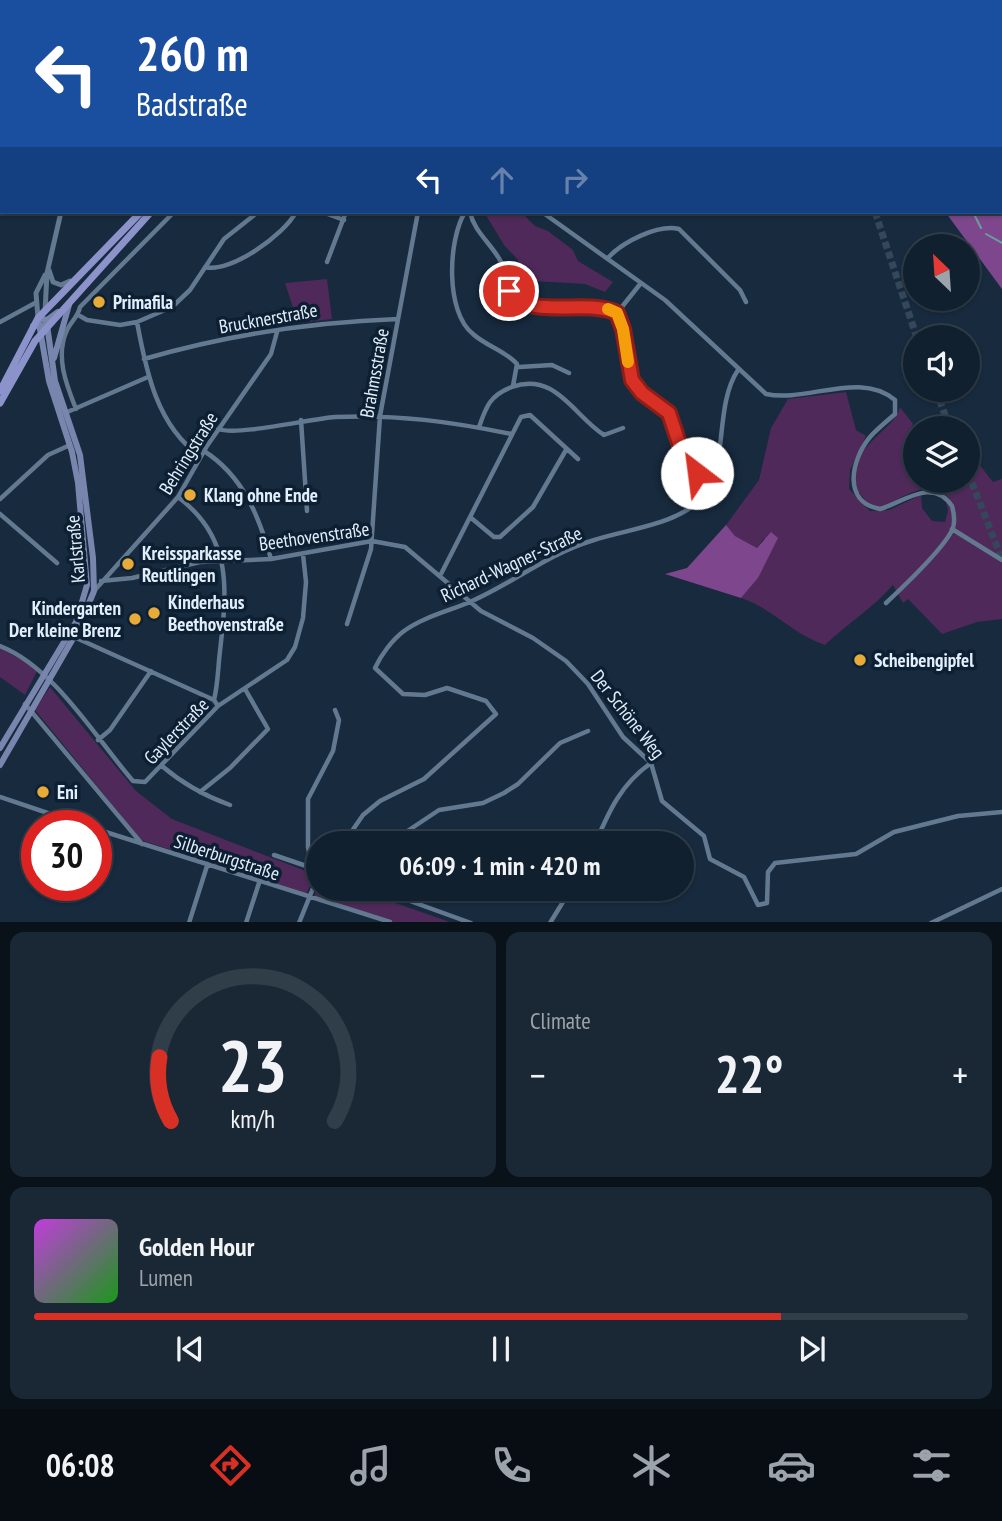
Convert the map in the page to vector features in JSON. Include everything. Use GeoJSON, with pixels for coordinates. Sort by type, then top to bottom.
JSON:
{"type":"FeatureCollection","features":[{"type":"Feature","properties":{"kind":"main road"},"geometry":{"type":"LineString","coordinates":[[0,391],[41,323],[45,311],[139,214]]}},
{"type":"Feature","properties":{"kind":"main road"},"geometry":{"type":"LineString","coordinates":[[41,323],[58,312],[150,214]]}},
{"type":"Feature","properties":{"kind":"main road"},"geometry":{"type":"LineString","coordinates":[[24,356],[37,351],[49,363],[74,295]]}},
{"type":"Feature","properties":{"kind":"main road"},"geometry":{"type":"LineString","coordinates":[[0,403],[24,356],[41,334],[41,323]]}},
{"type":"Feature","properties":{"kind":"main road","name":"Karlstraße"},"geometry":{"type":"LineString","coordinates":[[41,323],[49,363]]}},
{"type":"Feature","properties":{"kind":"main road","name":"Karlstraße"},"geometry":{"type":"LineString","coordinates":[[0,748],[71,636],[94,591],[97,579],[78,483],[74,445],[41,334]]}},
{"type":"Feature","properties":{"kind":"main road","name":"Karlstraße"},"geometry":{"type":"LineString","coordinates":[[71,636],[97,579]]}},
{"type":"Feature","properties":{"kind":"main road","name":"Karlstraße"},"geometry":{"type":"LineString","coordinates":[[0,765],[28,706]]}},
{"type":"Feature","properties":{"kind":"street"},"geometry":{"type":"LineString","coordinates":[[45,311],[48,270],[61,214]]}},
{"type":"Feature","properties":{"kind":"street"},"geometry":{"type":"LineString","coordinates":[[76,409],[62,363],[68,329],[80,316],[80,307],[172,214]]}},
{"type":"Feature","properties":{"kind":"street"},"geometry":{"type":"LineString","coordinates":[[80,316],[104,324],[137,322],[181,300],[224,239],[255,214]]}},
{"type":"Feature","properties":{"kind":"street"},"geometry":{"type":"LineString","coordinates":[[205,267],[216,270],[234,265],[288,223],[295,214]]}},
{"type":"Feature","properties":{"kind":"street"},"geometry":{"type":"LineString","coordinates":[[328,214],[344,220]]}},
{"type":"Feature","properties":{"kind":"street"},"geometry":{"type":"LineString","coordinates":[[334,216],[339,214]]}},
{"type":"Feature","properties":{"kind":"street"},"geometry":{"type":"LineString","coordinates":[[327,262],[344,214]]}},
{"type":"Feature","properties":{"kind":"street","name":"Brahmsstraße"},"geometry":{"type":"LineString","coordinates":[[347,624],[372,541],[380,415],[418,214]]}},
{"type":"Feature","properties":{"kind":"street"},"geometry":{"type":"LineString","coordinates":[[467,214],[456,240],[453,290],[456,311],[473,335],[514,360],[519,367]]}},
{"type":"Feature","properties":{"kind":"street"},"geometry":{"type":"LineString","coordinates":[[469,214],[501,262],[509,291],[519,302],[532,306],[594,306],[617,313]]}},
{"type":"Feature","properties":{"kind":"street"},"geometry":{"type":"LineString","coordinates":[[545,214],[666,300],[761,392],[769,396],[859,388],[889,395],[895,400],[897,410],[868,439],[853,473],[853,488],[861,501],[880,509],[919,492],[936,493],[952,506],[952,530],[886,603]]}},
{"type":"Feature","properties":{"kind":"street"},"geometry":{"type":"LineString","coordinates":[[608,258],[615,249],[664,228],[679,229],[740,290],[746,302]]}},
{"type":"Feature","properties":{"kind":"street"},"geometry":{"type":"LineString","coordinates":[[48,270],[53,282],[61,285],[79,275]]}},
{"type":"Feature","properties":{"kind":"street"},"geometry":{"type":"LineString","coordinates":[[41,323],[35,303],[36,293],[48,270]]}},
{"type":"Feature","properties":{"kind":"street"},"geometry":{"type":"LineString","coordinates":[[617,313],[642,283]]}},
{"type":"Feature","properties":{"kind":"street"},"geometry":{"type":"LineString","coordinates":[[0,322],[35,303]]}},
{"type":"Feature","properties":{"kind":"street"},"geometry":{"type":"LineString","coordinates":[[617,313],[623,329],[632,380],[642,393],[669,413],[684,458],[710,489],[716,474],[718,440],[726,402],[738,370]]}},
{"type":"Feature","properties":{"kind":"street","name":"Brucknerstraße"},"geometry":{"type":"LineString","coordinates":[[144,359],[192,345],[334,321],[398,319]]}},
{"type":"Feature","properties":{"kind":"street"},"geometry":{"type":"LineString","coordinates":[[137,322],[148,377],[158,401],[182,440],[200,456]]}},
{"type":"Feature","properties":{"kind":"street","name":"Behringstraße"},"geometry":{"type":"LineString","coordinates":[[97,579],[178,497],[200,456],[271,354],[277,332]]}},
{"type":"Feature","properties":{"kind":"street"},"geometry":{"type":"LineString","coordinates":[[519,367],[552,365],[569,373]]}},
{"type":"Feature","properties":{"kind":"street"},"geometry":{"type":"LineString","coordinates":[[513,386],[519,367]]}},
{"type":"Feature","properties":{"kind":"street"},"geometry":{"type":"LineString","coordinates":[[64,414],[148,377]]}},
{"type":"Feature","properties":{"kind":"street"},"geometry":{"type":"LineString","coordinates":[[479,427],[487,403],[494,396],[513,386],[539,384],[556,391],[604,435],[623,428]]}},
{"type":"Feature","properties":{"kind":"street"},"geometry":{"type":"LineString","coordinates":[[218,429],[231,431],[300,420],[380,415],[479,427],[511,434]]}},
{"type":"Feature","properties":{"kind":"street"},"geometry":{"type":"LineString","coordinates":[[441,575],[521,417],[530,415],[578,459]]}},
{"type":"Feature","properties":{"kind":"street"},"geometry":{"type":"LineString","coordinates":[[300,420],[307,511]]}},
{"type":"Feature","properties":{"kind":"street"},"geometry":{"type":"LineString","coordinates":[[0,499],[48,455],[74,445]]}},
{"type":"Feature","properties":{"kind":"street"},"geometry":{"type":"LineString","coordinates":[[470,517],[493,536],[500,537],[533,507],[566,450]]}},
{"type":"Feature","properties":{"kind":"street"},"geometry":{"type":"LineString","coordinates":[[204,451],[227,468],[245,492],[271,559]]}},
{"type":"Feature","properties":{"kind":"street","name":"Richard-Wagner-Straße"},"geometry":{"type":"LineString","coordinates":[[352,831],[363,815],[380,801],[424,779],[496,714],[486,701],[447,688],[425,695],[403,694],[376,670],[376,666],[406,630],[433,615],[470,602],[556,555],[591,541],[649,528],[670,519],[703,498],[710,489]]}},
{"type":"Feature","properties":{"kind":"street"},"geometry":{"type":"LineString","coordinates":[[178,497],[204,522],[224,561],[222,633],[214,700]]}},
{"type":"Feature","properties":{"kind":"street"},"geometry":{"type":"LineString","coordinates":[[0,514],[57,563]]}},
{"type":"Feature","properties":{"kind":"street"},"geometry":{"type":"LineString","coordinates":[[952,530],[1002,560]]}},
{"type":"Feature","properties":{"kind":"street","name":"Beethovenstraße"},"geometry":{"type":"LineString","coordinates":[[97,579],[122,578],[200,562],[271,559],[372,541],[405,547],[470,602]]}},
{"type":"Feature","properties":{"kind":"street","name":"Gaylerstraße"},"geometry":{"type":"LineString","coordinates":[[98,740],[134,781],[145,782],[218,706],[287,660],[295,647],[303,618],[306,582],[303,554]]}},
{"type":"Feature","properties":{"kind":"street","name":"Der Schöne Weg"},"geometry":{"type":"LineString","coordinates":[[470,602],[533,638],[566,661],[588,684],[623,737],[651,763],[662,801],[704,836],[710,859],[744,877],[755,901],[763,906],[768,896],[768,872],[775,863],[856,854],[894,832],[958,816],[1002,812]]}},
{"type":"Feature","properties":{"kind":"street"},"geometry":{"type":"LineString","coordinates":[[71,636],[214,700],[218,706]]}},
{"type":"Feature","properties":{"kind":"street"},"geometry":{"type":"LineString","coordinates":[[0,646],[17,652],[47,675],[98,740],[110,730],[150,671]]}},
{"type":"Feature","properties":{"kind":"street"},"geometry":{"type":"LineString","coordinates":[[200,792],[243,756],[268,729],[245,690]]}},
{"type":"Feature","properties":{"kind":"street"},"geometry":{"type":"LineString","coordinates":[[28,706],[143,845]]}},
{"type":"Feature","properties":{"kind":"street"},"geometry":{"type":"LineString","coordinates":[[308,831],[308,799],[333,751],[339,720],[335,710]]}},
{"type":"Feature","properties":{"kind":"street"},"geometry":{"type":"LineString","coordinates":[[408,831],[439,810],[483,803],[504,793],[518,784],[560,743],[588,731]]}},
{"type":"Feature","properties":{"kind":"street"},"geometry":{"type":"LineString","coordinates":[[600,831],[611,806],[629,779],[651,763]]}},
{"type":"Feature","properties":{"kind":"street"},"geometry":{"type":"LineString","coordinates":[[162,766],[200,792],[230,805]]}},
{"type":"Feature","properties":{"kind":"street"},"geometry":{"type":"LineString","coordinates":[[0,797],[39,810]]}},
{"type":"Feature","properties":{"kind":"street","name":"Silberburgstraße"},"geometry":{"type":"LineString","coordinates":[[112,834],[306,897]]}},
{"type":"Feature","properties":{"kind":"street"},"geometry":{"type":"LineString","coordinates":[[274,855],[306,865]]}},
{"type":"Feature","properties":{"kind":"street"},"geometry":{"type":"LineString","coordinates":[[189,922],[207,866]]}},
{"type":"Feature","properties":{"kind":"street"},"geometry":{"type":"LineString","coordinates":[[246,922],[259,883]]}},
{"type":"Feature","properties":{"kind":"street"},"geometry":{"type":"LineString","coordinates":[[931,922],[1002,889]]}},
{"type":"Feature","properties":{"kind":"street"},"geometry":{"type":"LineString","coordinates":[[299,922],[306,900]]}},
{"type":"Feature","properties":{"kind":"street","name":"Silberburgstraße"},"geometry":{"type":"LineString","coordinates":[[320,901],[390,922]]}},
{"type":"Feature","properties":{"kind":"street"},"geometry":{"type":"LineString","coordinates":[[411,901],[471,922]]}},
{"type":"Feature","properties":{"kind":"street"},"geometry":{"type":"LineString","coordinates":[[550,922],[563,901]]}},
{"type":"Feature","properties":{"kind":"shaded area"},"geometry":{"type":"Polygon","coordinates":[[[485,214],[523,214],[535,226],[548,231],[573,250],[578,261],[613,282],[605,292],[585,284],[517,280],[518,260],[504,245],[485,214]]]}},
{"type":"Feature","properties":{"kind":"shaded area"},"geometry":{"type":"Polygon","coordinates":[[[947,214],[1002,214],[1002,289],[980,259],[980,234],[961,234],[947,214]]]}},
{"type":"Feature","properties":{"kind":"shaded area"},"geometry":{"type":"Polygon","coordinates":[[[327,279],[332,319],[298,323],[285,283],[327,279]]]}},
{"type":"Feature","properties":{"kind":"shaded area"},"geometry":{"type":"Polygon","coordinates":[[[846,392],[856,430],[866,436],[850,470],[849,489],[870,511],[889,510],[921,495],[922,508],[932,521],[945,522],[948,510],[946,501],[950,499],[943,493],[980,493],[980,465],[993,482],[1002,479],[1002,619],[977,622],[942,634],[908,599],[903,603],[893,585],[825,645],[741,598],[758,578],[764,538],[757,548],[735,536],[726,525],[759,480],[771,428],[788,399],[846,392]]]}},
{"type":"Feature","properties":{"kind":"shaded area"},"geometry":{"type":"Polygon","coordinates":[[[900,407],[907,416],[903,416],[903,493],[910,493],[880,508],[866,501],[855,488],[855,473],[858,460],[896,416],[900,407]]]}},
{"type":"Feature","properties":{"kind":"shaded area"},"geometry":{"type":"Polygon","coordinates":[[[726,525],[735,536],[757,548],[771,532],[778,538],[758,578],[741,598],[665,574],[687,568],[726,525]]]}},
{"type":"Feature","properties":{"kind":"shaded area"},"geometry":{"type":"Polygon","coordinates":[[[0,648],[38,669],[25,695],[0,677],[0,648]]]}},
{"type":"Feature","properties":{"kind":"shaded area"},"geometry":{"type":"Polygon","coordinates":[[[50,687],[136,791],[172,819],[306,871],[306,894],[141,840],[35,710],[50,687]]]}},
{"type":"Feature","properties":{"kind":"shaded area"},"geometry":{"type":"Polygon","coordinates":[[[328,901],[390,901],[450,922],[389,922],[328,901]]]}},
{"type":"Feature","properties":{"kind":"waterway"},"geometry":{"type":"LineString","coordinates":[[974,214],[981,228]]}},
{"type":"Feature","properties":{"kind":"waterway"},"geometry":{"type":"LineString","coordinates":[[986,234],[1002,243]]}},
{"type":"Feature","properties":{"kind":"tunnel"},"geometry":{"type":"LineString","coordinates":[[876,214],[913,325]]}},
{"type":"Feature","properties":{"kind":"tunnel"},"geometry":{"type":"LineString","coordinates":[[940,402],[945,416]]}},
{"type":"Feature","properties":{"kind":"tunnel"},"geometry":{"type":"LineString","coordinates":[[976,493],[1002,559]]}},
{"type":"Feature","properties":{"kind":"slow traffic"},"geometry":{"type":"LineString","coordinates":[[608,309],[617,313],[620,320],[628,362]]}},
{"type":"Feature","properties":{"kind":"place","name":"Primafila"},"geometry":{"type":"Point","coordinates":[99,302]}},
{"type":"Feature","properties":{"kind":"place","name":"Klang ohne Ende"},"geometry":{"type":"Point","coordinates":[190,495]}},
{"type":"Feature","properties":{"kind":"place","name":"Kreissparkasse Reutlingen"},"geometry":{"type":"Point","coordinates":[128,564]}},
{"type":"Feature","properties":{"kind":"place","name":"Kinderhaus Beethovenstraße"},"geometry":{"type":"Point","coordinates":[154,613]}},
{"type":"Feature","properties":{"kind":"place","name":"Kindergarten Der kleine Brenz"},"geometry":{"type":"Point","coordinates":[135,619]}},
{"type":"Feature","properties":{"kind":"place","name":"Scheibengipfel"},"geometry":{"type":"Point","coordinates":[860,660]}},
{"type":"Feature","properties":{"kind":"place","name":"Eni"},"geometry":{"type":"Point","coordinates":[43,792]}},
{"type":"Feature","properties":{"kind":"route"},"geometry":{"type":"LineString","coordinates":[[509,291],[519,302],[532,306],[594,306],[605,307],[617,313],[623,329],[632,380],[642,393],[669,413],[684,458],[697,473]]}}]}
